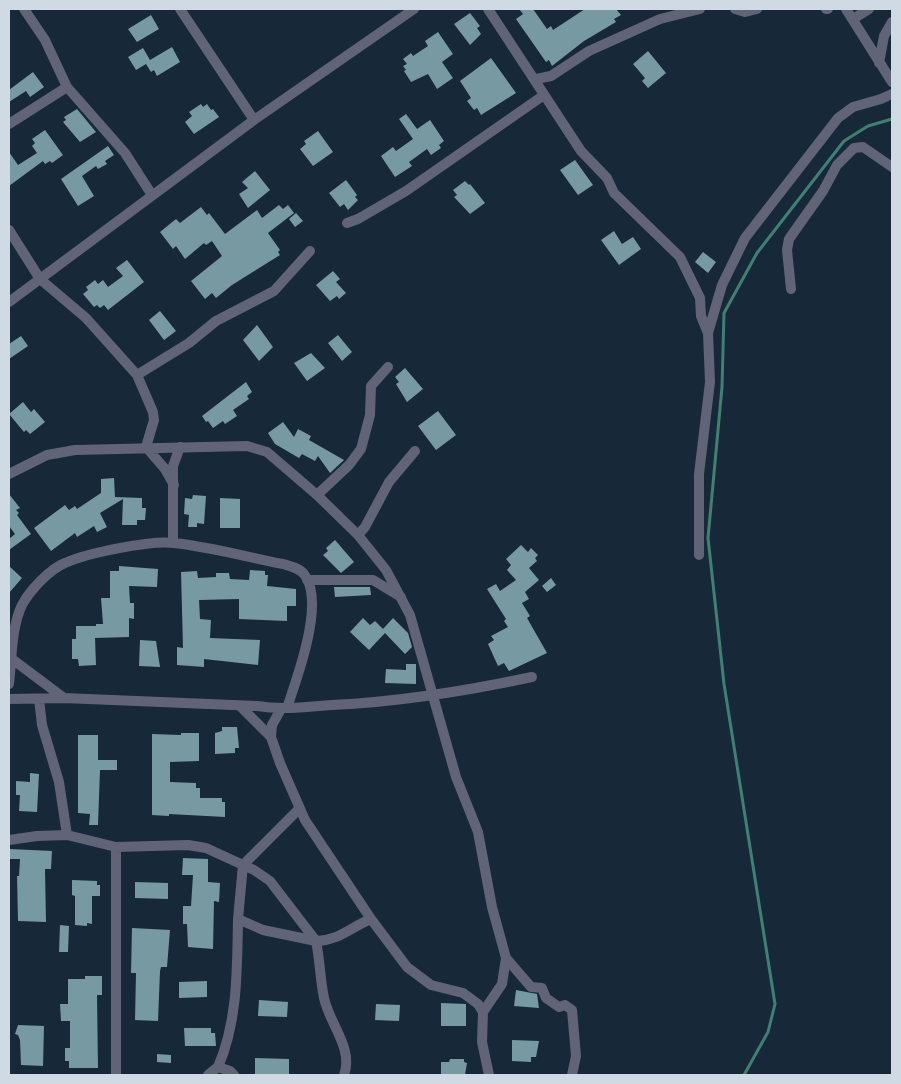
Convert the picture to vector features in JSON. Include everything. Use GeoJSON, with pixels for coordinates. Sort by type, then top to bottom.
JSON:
{"type":"FeatureCollection","features":[{"type":"Feature","properties":{"kind":"street"},"geometry":{"type":"LineString","coordinates":[[24,9],[45,40],[67,88],[125,153],[152,195]]}},
{"type":"Feature","properties":{"kind":"street"},"geometry":{"type":"LineString","coordinates":[[180,9],[254,120]]}},
{"type":"Feature","properties":{"kind":"street"},"geometry":{"type":"LineString","coordinates":[[9,302],[254,120],[414,9]]}},
{"type":"Feature","properties":{"kind":"street"},"geometry":{"type":"LineString","coordinates":[[488,9],[536,79],[544,95],[581,151],[607,178],[614,194],[680,257],[700,298],[701,316],[708,333]]}},
{"type":"Feature","properties":{"kind":"street"},"geometry":{"type":"LineString","coordinates":[[536,79],[551,76],[589,50],[660,19],[700,9]]}},
{"type":"Feature","properties":{"kind":"street"},"geometry":{"type":"LineString","coordinates":[[734,9],[745,12],[757,9]]}},
{"type":"Feature","properties":{"kind":"street"},"geometry":{"type":"LineString","coordinates":[[846,9],[892,82]]}},
{"type":"Feature","properties":{"kind":"street"},"geometry":{"type":"LineString","coordinates":[[853,19],[869,9]]}},
{"type":"Feature","properties":{"kind":"street"},"geometry":{"type":"LineString","coordinates":[[879,63],[884,36],[892,22]]}},
{"type":"Feature","properties":{"kind":"street"},"geometry":{"type":"LineString","coordinates":[[9,124],[67,88]]}},
{"type":"Feature","properties":{"kind":"street"},"geometry":{"type":"LineString","coordinates":[[699,555],[699,474],[710,382],[708,333],[722,285],[738,248],[796,170],[838,118],[853,107],[892,94]]}},
{"type":"Feature","properties":{"kind":"street"},"geometry":{"type":"LineString","coordinates":[[347,223],[358,219],[406,191],[544,95]]}},
{"type":"Feature","properties":{"kind":"street"},"geometry":{"type":"LineString","coordinates":[[791,289],[787,250],[789,239],[815,203],[837,165],[847,153],[858,146],[863,147],[892,167]]}},
{"type":"Feature","properties":{"kind":"street"},"geometry":{"type":"LineString","coordinates":[[9,230],[40,279],[86,318],[136,375],[153,412],[154,420],[146,447]]}},
{"type":"Feature","properties":{"kind":"street"},"geometry":{"type":"LineString","coordinates":[[136,375],[189,343],[209,325],[274,291],[310,251]]}},
{"type":"Feature","properties":{"kind":"street"},"geometry":{"type":"LineString","coordinates":[[317,495],[359,454],[370,415],[371,386],[388,367]]}},
{"type":"Feature","properties":{"kind":"street"},"geometry":{"type":"LineString","coordinates":[[9,474],[55,452],[146,447],[239,445],[267,452],[317,495],[358,535],[386,570],[402,598],[420,643],[432,695],[459,786],[478,832],[492,907],[506,958],[502,984],[483,1012],[482,1042],[489,1075]]}},
{"type":"Feature","properties":{"kind":"street"},"geometry":{"type":"LineString","coordinates":[[146,447],[165,469],[174,485]]}},
{"type":"Feature","properties":{"kind":"street"},"geometry":{"type":"LineString","coordinates":[[173,543],[174,466],[180,447]]}},
{"type":"Feature","properties":{"kind":"street"},"geometry":{"type":"LineString","coordinates":[[358,535],[365,527],[389,482],[415,451]]}},
{"type":"Feature","properties":{"kind":"street"},"geometry":{"type":"LineString","coordinates":[[9,684],[17,622],[23,604],[34,590],[65,563],[140,544],[173,543],[283,564],[301,571],[307,580],[311,591],[309,632],[284,709],[272,725],[271,737]]}},
{"type":"Feature","properties":{"kind":"street"},"geometry":{"type":"LineString","coordinates":[[307,580],[373,580],[402,598]]}},
{"type":"Feature","properties":{"kind":"street"},"geometry":{"type":"LineString","coordinates":[[12,659],[64,698]]}},
{"type":"Feature","properties":{"kind":"street"},"geometry":{"type":"LineString","coordinates":[[9,699],[64,698],[284,709],[390,702],[467,691],[532,677]]}},
{"type":"Feature","properties":{"kind":"street"},"geometry":{"type":"LineString","coordinates":[[39,698],[42,725],[60,782],[67,835]]}},
{"type":"Feature","properties":{"kind":"street"},"geometry":{"type":"LineString","coordinates":[[240,706],[271,737],[299,809],[319,843],[371,919],[407,967],[419,978],[431,985],[472,998],[483,1012]]}},
{"type":"Feature","properties":{"kind":"street"},"geometry":{"type":"LineString","coordinates":[[208,1075],[218,1067],[227,1046],[237,977],[238,919],[243,865],[299,809]]}},
{"type":"Feature","properties":{"kind":"street"},"geometry":{"type":"LineString","coordinates":[[9,840],[37,836],[67,835],[116,847],[198,846],[220,853],[270,881],[316,941],[320,958],[324,1000],[338,1029],[347,1066],[344,1075]]}},
{"type":"Feature","properties":{"kind":"street"},"geometry":{"type":"LineString","coordinates":[[116,847],[116,1075]]}},
{"type":"Feature","properties":{"kind":"street"},"geometry":{"type":"LineString","coordinates":[[238,919],[263,930],[316,941],[330,941],[341,936],[354,926],[371,919]]}},
{"type":"Feature","properties":{"kind":"street"},"geometry":{"type":"LineString","coordinates":[[506,958],[531,986],[542,988],[546,998],[558,1007],[565,1005],[572,1010],[576,1056],[572,1075]]}},
{"type":"Feature","properties":{"kind":"street"},"geometry":{"type":"LineString","coordinates":[[218,1067],[230,1070],[234,1075]]}},
{"type":"Feature","properties":{"kind":"building"},"geometry":{"type":"Polygon","coordinates":[[[519,9],[533,9],[547,29],[551,26],[553,30],[585,9],[616,9],[621,15],[614,19],[616,22],[584,41],[552,66],[549,60],[546,62],[516,19],[523,14],[519,9]]]}},
{"type":"Feature","properties":{"kind":"building"},"geometry":{"type":"Polygon","coordinates":[[[470,13],[480,26],[477,28],[481,34],[470,45],[454,24],[470,13]]]}},
{"type":"Feature","properties":{"kind":"building"},"geometry":{"type":"Polygon","coordinates":[[[151,15],[159,29],[137,42],[128,29],[151,15]]]}},
{"type":"Feature","properties":{"kind":"building"},"geometry":{"type":"Polygon","coordinates":[[[438,32],[453,54],[442,62],[453,78],[437,89],[428,74],[411,82],[404,71],[406,70],[403,66],[407,64],[403,59],[411,53],[413,56],[428,46],[425,41],[438,32]]]}},
{"type":"Feature","properties":{"kind":"building"},"geometry":{"type":"Polygon","coordinates":[[[172,47],[180,62],[157,76],[154,70],[151,72],[146,64],[136,70],[128,57],[143,48],[150,60],[172,47]]]}},
{"type":"Feature","properties":{"kind":"building"},"geometry":{"type":"Polygon","coordinates":[[[648,51],[666,73],[648,88],[642,81],[645,78],[633,64],[648,51]]]}},
{"type":"Feature","properties":{"kind":"building"},"geometry":{"type":"Polygon","coordinates":[[[491,58],[516,93],[481,115],[477,108],[474,110],[467,101],[471,98],[460,81],[491,58]]]}},
{"type":"Feature","properties":{"kind":"building"},"geometry":{"type":"Polygon","coordinates":[[[33,72],[44,87],[30,97],[26,91],[9,102],[9,90],[33,72]]]}},
{"type":"Feature","properties":{"kind":"building"},"geometry":{"type":"Polygon","coordinates":[[[201,104],[203,107],[207,104],[219,117],[194,134],[185,122],[192,116],[189,112],[201,104]]]}},
{"type":"Feature","properties":{"kind":"building"},"geometry":{"type":"Polygon","coordinates":[[[77,109],[96,132],[80,142],[63,122],[66,120],[64,117],[77,109]]]}},
{"type":"Feature","properties":{"kind":"building"},"geometry":{"type":"Polygon","coordinates":[[[406,114],[417,129],[430,120],[444,141],[439,145],[441,148],[431,155],[427,149],[409,162],[412,166],[395,177],[381,156],[393,147],[396,151],[413,139],[399,119],[406,114]]]}},
{"type":"Feature","properties":{"kind":"building"},"geometry":{"type":"Polygon","coordinates":[[[45,130],[63,155],[52,163],[50,161],[45,164],[43,161],[9,186],[9,152],[18,165],[37,153],[32,146],[35,143],[32,139],[45,130]]]}},
{"type":"Feature","properties":{"kind":"building"},"geometry":{"type":"Polygon","coordinates":[[[318,131],[333,152],[313,166],[300,149],[306,144],[304,141],[318,131]]]}},
{"type":"Feature","properties":{"kind":"building"},"geometry":{"type":"Polygon","coordinates":[[[108,146],[114,155],[105,161],[107,164],[98,169],[96,166],[82,176],[94,196],[78,206],[61,179],[108,146]]]}},
{"type":"Feature","properties":{"kind":"building"},"geometry":{"type":"Polygon","coordinates":[[[575,160],[593,185],[578,195],[560,170],[575,160]]]}},
{"type":"Feature","properties":{"kind":"building"},"geometry":{"type":"Polygon","coordinates":[[[255,171],[270,190],[248,208],[239,194],[248,188],[242,182],[255,171]]]}},
{"type":"Feature","properties":{"kind":"building"},"geometry":{"type":"Polygon","coordinates":[[[346,180],[357,195],[355,197],[358,200],[348,210],[344,204],[340,207],[329,193],[346,180]]]}},
{"type":"Feature","properties":{"kind":"building"},"geometry":{"type":"Polygon","coordinates":[[[465,181],[470,184],[485,203],[470,214],[454,197],[457,195],[453,190],[465,181]]]}},
{"type":"Feature","properties":{"kind":"building"},"geometry":{"type":"Polygon","coordinates":[[[279,205],[283,209],[288,205],[294,213],[268,233],[280,250],[278,252],[280,255],[232,285],[216,298],[212,293],[205,299],[191,281],[222,256],[212,241],[206,245],[204,243],[185,259],[176,246],[173,249],[160,232],[176,219],[180,223],[201,207],[207,215],[209,213],[225,234],[257,210],[262,218],[279,205]]]}},
{"type":"Feature","properties":{"kind":"building"},"geometry":{"type":"Polygon","coordinates":[[[296,213],[303,221],[295,227],[289,219],[296,213]]]}},
{"type":"Feature","properties":{"kind":"building"},"geometry":{"type":"Polygon","coordinates":[[[614,231],[622,244],[633,237],[641,249],[619,265],[601,240],[614,231]]]}},
{"type":"Feature","properties":{"kind":"building"},"geometry":{"type":"Polygon","coordinates":[[[703,252],[716,262],[708,273],[695,262],[703,252]]]}},
{"type":"Feature","properties":{"kind":"building"},"geometry":{"type":"Polygon","coordinates":[[[127,260],[144,282],[108,310],[104,305],[100,308],[97,305],[94,307],[83,294],[88,290],[86,287],[95,280],[98,284],[103,280],[108,287],[123,276],[116,268],[127,260]]]}},
{"type":"Feature","properties":{"kind":"building"},"geometry":{"type":"Polygon","coordinates":[[[333,271],[340,279],[336,282],[346,293],[339,299],[337,296],[330,301],[316,285],[333,271]]]}},
{"type":"Feature","properties":{"kind":"building"},"geometry":{"type":"Polygon","coordinates":[[[160,311],[176,331],[164,340],[149,320],[160,311]]]}},
{"type":"Feature","properties":{"kind":"building"},"geometry":{"type":"Polygon","coordinates":[[[257,325],[273,347],[259,361],[243,340],[257,325]]]}},
{"type":"Feature","properties":{"kind":"building"},"geometry":{"type":"Polygon","coordinates":[[[338,335],[352,352],[342,361],[328,343],[338,335]]]}},
{"type":"Feature","properties":{"kind":"building"},"geometry":{"type":"Polygon","coordinates":[[[21,336],[28,346],[9,359],[9,344],[21,336]]]}},
{"type":"Feature","properties":{"kind":"building"},"geometry":{"type":"Polygon","coordinates":[[[311,353],[325,368],[307,381],[294,363],[311,353]]]}},
{"type":"Feature","properties":{"kind":"building"},"geometry":{"type":"Polygon","coordinates":[[[405,368],[423,389],[407,402],[396,384],[399,382],[395,377],[405,368]]]}},
{"type":"Feature","properties":{"kind":"building"},"geometry":{"type":"Polygon","coordinates":[[[246,382],[252,392],[247,396],[249,399],[233,410],[237,416],[225,424],[223,421],[213,428],[202,416],[246,382]]]}},
{"type":"Feature","properties":{"kind":"building"},"geometry":{"type":"Polygon","coordinates":[[[23,402],[31,412],[34,409],[45,422],[30,434],[26,430],[24,432],[9,414],[23,402]]]}},
{"type":"Feature","properties":{"kind":"building"},"geometry":{"type":"Polygon","coordinates":[[[438,411],[456,435],[436,450],[418,426],[438,411]]]}},
{"type":"Feature","properties":{"kind":"building"},"geometry":{"type":"Polygon","coordinates":[[[283,422],[294,437],[298,429],[311,436],[309,440],[344,460],[330,473],[318,456],[315,461],[302,454],[299,458],[275,444],[268,433],[283,422]]]}},
{"type":"Feature","properties":{"kind":"building"},"geometry":{"type":"Polygon","coordinates":[[[114,478],[115,497],[142,498],[142,508],[146,508],[145,520],[137,520],[137,525],[122,525],[123,499],[100,513],[107,527],[97,532],[94,526],[77,537],[75,533],[51,551],[34,528],[65,505],[69,510],[75,506],[77,509],[101,493],[101,479],[114,478]]]}},
{"type":"Feature","properties":{"kind":"building"},"geometry":{"type":"Polygon","coordinates":[[[9,494],[20,508],[16,510],[19,513],[17,515],[31,534],[9,550],[9,539],[15,534],[9,526],[9,494]]]}},
{"type":"Feature","properties":{"kind":"building"},"geometry":{"type":"Polygon","coordinates":[[[193,495],[206,496],[204,524],[197,523],[197,527],[188,527],[189,515],[184,514],[185,498],[192,499],[193,495]]]}},
{"type":"Feature","properties":{"kind":"building"},"geometry":{"type":"Polygon","coordinates":[[[220,498],[240,499],[240,528],[220,528],[220,498]]]}},
{"type":"Feature","properties":{"kind":"building"},"geometry":{"type":"Polygon","coordinates":[[[335,540],[354,562],[341,573],[323,555],[328,551],[326,548],[335,540]]]}},
{"type":"Feature","properties":{"kind":"building"},"geometry":{"type":"Polygon","coordinates":[[[521,545],[528,552],[531,548],[538,555],[535,558],[537,561],[529,568],[539,580],[525,592],[529,599],[522,603],[530,616],[527,618],[547,653],[509,671],[504,663],[498,666],[488,644],[494,640],[491,636],[508,627],[504,621],[506,619],[487,589],[496,584],[500,591],[516,580],[507,570],[511,565],[506,559],[521,545]]]}},
{"type":"Feature","properties":{"kind":"building"},"geometry":{"type":"Polygon","coordinates":[[[9,566],[22,578],[9,593],[9,566]]]}},
{"type":"Feature","properties":{"kind":"building"},"geometry":{"type":"Polygon","coordinates":[[[119,566],[158,569],[157,587],[129,586],[130,603],[134,603],[134,619],[129,618],[129,637],[95,638],[96,665],[79,666],[78,659],[72,659],[72,639],[76,639],[76,626],[103,624],[101,598],[110,598],[110,571],[119,571],[119,566]]]}},
{"type":"Feature","properties":{"kind":"building"},"geometry":{"type":"Polygon","coordinates":[[[250,570],[265,571],[265,575],[268,575],[267,586],[296,589],[296,606],[287,606],[287,621],[239,619],[239,599],[199,600],[200,619],[211,620],[210,638],[260,640],[258,665],[204,659],[204,667],[177,665],[177,647],[183,648],[181,572],[197,571],[198,578],[216,577],[216,573],[229,573],[230,579],[249,580],[250,570]]]}},
{"type":"Feature","properties":{"kind":"building"},"geometry":{"type":"Polygon","coordinates":[[[551,578],[556,585],[547,592],[542,586],[551,578]]]}},
{"type":"Feature","properties":{"kind":"building"},"geometry":{"type":"Polygon","coordinates":[[[334,587],[370,587],[371,595],[335,597],[334,587]]]}},
{"type":"Feature","properties":{"kind":"building"},"geometry":{"type":"Polygon","coordinates":[[[363,618],[370,625],[375,621],[383,629],[393,618],[408,633],[412,647],[405,654],[385,633],[369,650],[350,632],[363,618]]]}},
{"type":"Feature","properties":{"kind":"building"},"geometry":{"type":"Polygon","coordinates":[[[140,640],[156,641],[160,667],[139,666],[140,640]]]}},
{"type":"Feature","properties":{"kind":"building"},"geometry":{"type":"Polygon","coordinates":[[[406,664],[416,664],[416,684],[385,683],[386,669],[406,670],[406,664]]]}},
{"type":"Feature","properties":{"kind":"building"},"geometry":{"type":"Polygon","coordinates":[[[222,727],[237,727],[239,748],[235,748],[235,753],[215,754],[215,733],[222,731],[222,727]]]}},
{"type":"Feature","properties":{"kind":"building"},"geometry":{"type":"Polygon","coordinates":[[[181,733],[199,733],[199,761],[170,762],[170,782],[196,783],[196,788],[200,788],[200,798],[222,798],[222,802],[225,802],[225,817],[152,815],[152,734],[181,735],[181,733]]]}},
{"type":"Feature","properties":{"kind":"building"},"geometry":{"type":"Polygon","coordinates":[[[78,735],[98,735],[98,760],[117,760],[117,770],[100,770],[98,825],[89,825],[90,814],[78,813],[78,735]]]}},
{"type":"Feature","properties":{"kind":"building"},"geometry":{"type":"Polygon","coordinates":[[[30,773],[39,774],[37,812],[19,811],[20,795],[16,795],[16,781],[30,782],[30,773]]]}},
{"type":"Feature","properties":{"kind":"building"},"geometry":{"type":"Polygon","coordinates":[[[10,849],[52,851],[51,869],[45,869],[46,922],[18,921],[17,876],[19,876],[20,859],[10,859],[10,849]]]}},
{"type":"Feature","properties":{"kind":"building"},"geometry":{"type":"Polygon","coordinates":[[[183,858],[208,859],[208,882],[220,883],[219,902],[214,901],[213,949],[188,947],[187,924],[183,924],[183,906],[191,906],[193,875],[182,875],[183,858]]]}},
{"type":"Feature","properties":{"kind":"building"},"geometry":{"type":"Polygon","coordinates":[[[72,880],[97,881],[97,885],[100,885],[100,896],[92,896],[92,924],[87,923],[87,926],[75,925],[75,896],[72,895],[72,880]]]}},
{"type":"Feature","properties":{"kind":"building"},"geometry":{"type":"Polygon","coordinates":[[[135,882],[168,883],[168,899],[135,898],[135,882]]]}},
{"type":"Feature","properties":{"kind":"building"},"geometry":{"type":"Polygon","coordinates":[[[60,925],[69,926],[68,952],[59,952],[60,925]]]}},
{"type":"Feature","properties":{"kind":"building"},"geometry":{"type":"Polygon","coordinates":[[[132,928],[170,930],[167,967],[161,967],[160,971],[158,1021],[135,1020],[136,973],[131,973],[132,928]]]}},
{"type":"Feature","properties":{"kind":"building"},"geometry":{"type":"Polygon","coordinates":[[[85,976],[102,976],[102,995],[97,995],[98,1068],[69,1068],[69,1061],[65,1061],[65,1048],[70,1048],[70,1021],[61,1021],[60,1004],[68,1004],[68,979],[85,979],[85,976]]]}},
{"type":"Feature","properties":{"kind":"building"},"geometry":{"type":"Polygon","coordinates":[[[207,981],[207,997],[179,998],[179,982],[207,981]]]}},
{"type":"Feature","properties":{"kind":"building"},"geometry":{"type":"Polygon","coordinates":[[[516,990],[537,994],[539,1008],[514,1006],[516,990]]]}},
{"type":"Feature","properties":{"kind":"building"},"geometry":{"type":"Polygon","coordinates":[[[259,1000],[288,1002],[287,1017],[258,1016],[259,1000]]]}},
{"type":"Feature","properties":{"kind":"building"},"geometry":{"type":"Polygon","coordinates":[[[441,1003],[466,1004],[466,1026],[441,1026],[441,1003]]]}},
{"type":"Feature","properties":{"kind":"building"},"geometry":{"type":"Polygon","coordinates":[[[376,1004],[400,1005],[399,1021],[375,1020],[376,1004]]]}},
{"type":"Feature","properties":{"kind":"building"},"geometry":{"type":"Polygon","coordinates":[[[18,1025],[44,1026],[43,1066],[21,1065],[20,1040],[18,1035],[15,1034],[18,1025]]]}},
{"type":"Feature","properties":{"kind":"building"},"geometry":{"type":"Polygon","coordinates":[[[184,1028],[211,1028],[211,1033],[215,1033],[216,1046],[185,1046],[184,1028]]]}},
{"type":"Feature","properties":{"kind":"building"},"geometry":{"type":"Polygon","coordinates":[[[512,1040],[539,1041],[536,1057],[531,1057],[531,1062],[512,1061],[512,1040]]]}},
{"type":"Feature","properties":{"kind":"building"},"geometry":{"type":"Polygon","coordinates":[[[157,1054],[171,1055],[171,1063],[157,1062],[157,1054]]]}},
{"type":"Feature","properties":{"kind":"building"},"geometry":{"type":"Polygon","coordinates":[[[255,1058],[289,1059],[289,1075],[255,1075],[255,1058]]]}},
{"type":"Feature","properties":{"kind":"building"},"geometry":{"type":"Polygon","coordinates":[[[450,1059],[464,1059],[464,1062],[467,1063],[465,1075],[441,1075],[441,1062],[449,1062],[450,1059]]]}},
{"type":"Feature","properties":{"kind":"waterway"},"geometry":{"type":"LineString","coordinates":[[744,1075],[768,1032],[775,1004],[724,684],[708,538],[722,387],[724,313],[757,253],[844,141],[868,126],[892,119]]}}]}
